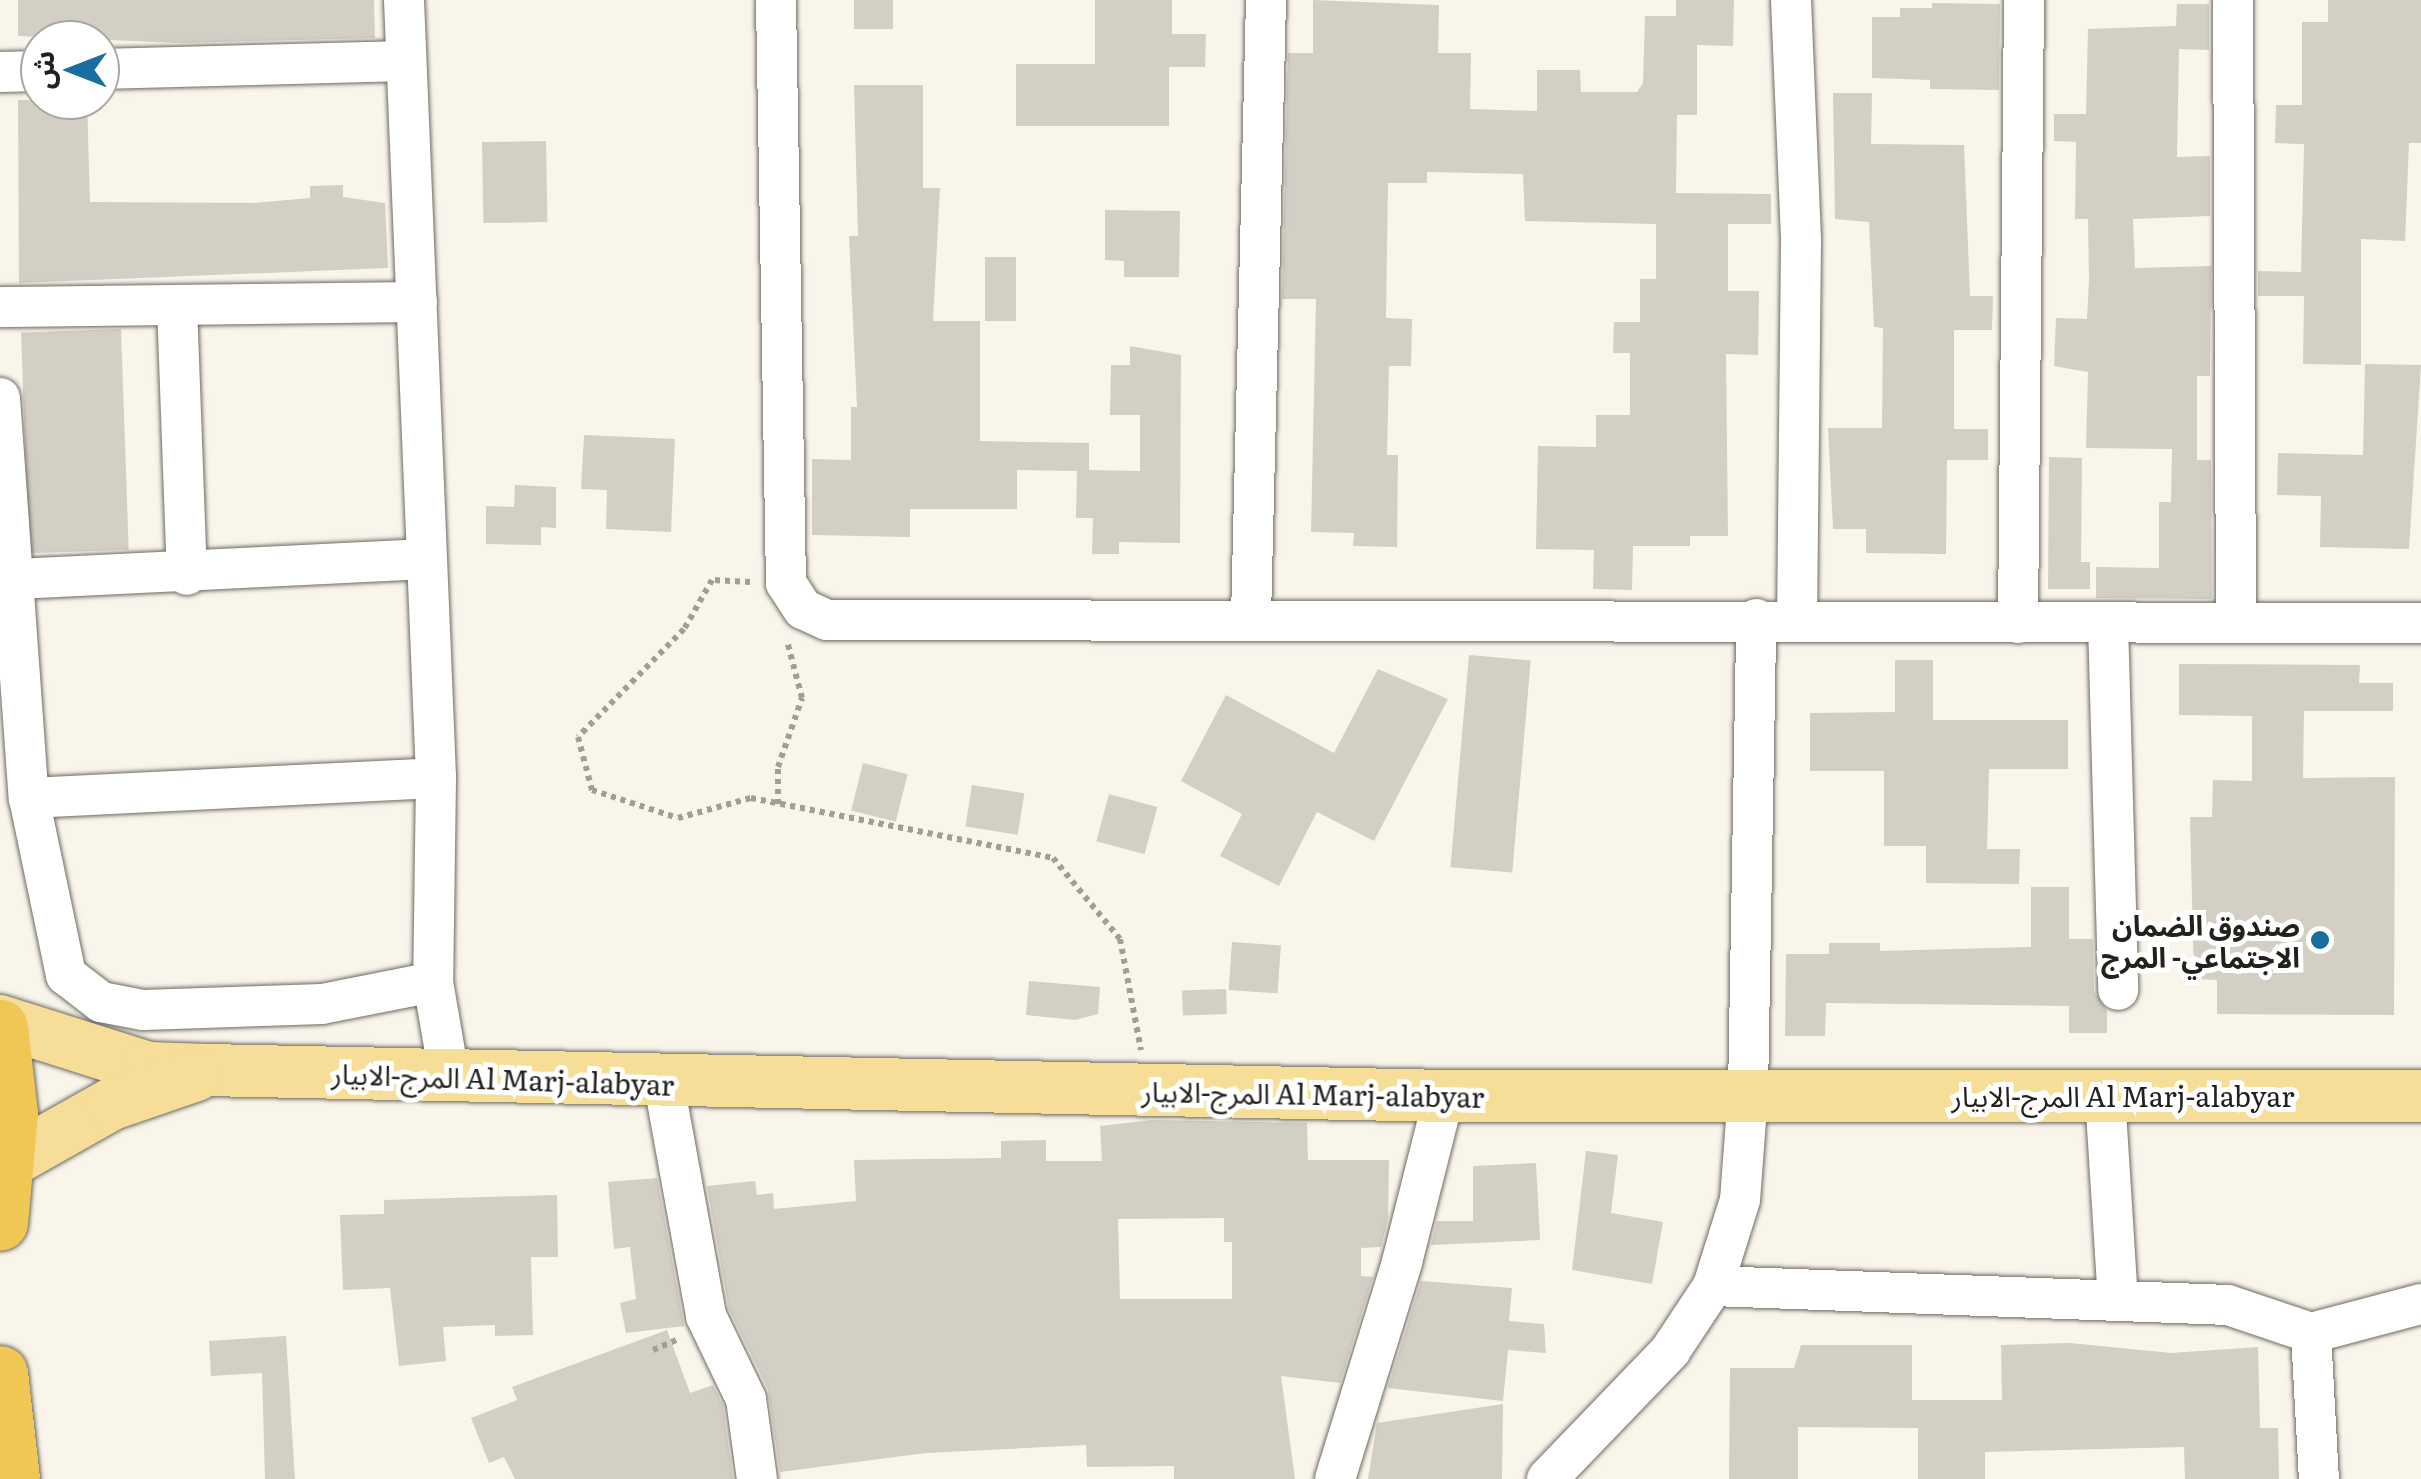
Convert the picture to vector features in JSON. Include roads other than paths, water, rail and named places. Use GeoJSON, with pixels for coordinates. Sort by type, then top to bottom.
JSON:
{"type":"FeatureCollection","features":[{"type":"Feature","properties":{"kind":"highway"},"geometry":{"type":"LineString","coordinates":[[0,1024],[10,1113],[0,1223]]}},
{"type":"Feature","properties":{"kind":"highway"},"geometry":{"type":"LineString","coordinates":[[0,1373],[12,1479]]}},
{"type":"Feature","properties":{"kind":"main road","name":"المرج-الابيار Al Marj-alabyar"},"geometry":{"type":"LineString","coordinates":[[0,1024],[148,1068],[664,1084],[1444,1096],[2421,1096]]}},
{"type":"Feature","properties":{"kind":"main road","name":"المرج-الابيار Al Marj-alabyar"},"geometry":{"type":"LineString","coordinates":[[4,1166],[54,1133],[112,1104],[158,1093],[206,1070]]}},
{"type":"Feature","properties":{"kind":"street"},"geometry":{"type":"LineString","coordinates":[[404,0],[436,778],[432,982],[449,1075]]}},
{"type":"Feature","properties":{"kind":"street"},"geometry":{"type":"LineString","coordinates":[[776,0],[785,234],[786,583],[803,609],[827,620],[2421,623]]}},
{"type":"Feature","properties":{"kind":"street"},"geometry":{"type":"LineString","coordinates":[[1251,618],[1266,0]]}},
{"type":"Feature","properties":{"kind":"street"},"geometry":{"type":"LineString","coordinates":[[1792,0],[1801,241],[1797,619]]}},
{"type":"Feature","properties":{"kind":"street"},"geometry":{"type":"LineString","coordinates":[[2018,623],[2024,0]]}},
{"type":"Feature","properties":{"kind":"street"},"geometry":{"type":"LineString","coordinates":[[2234,0],[2236,621]]}},
{"type":"Feature","properties":{"kind":"street"},"geometry":{"type":"LineString","coordinates":[[120,69],[406,62]]}},
{"type":"Feature","properties":{"kind":"street"},"geometry":{"type":"LineString","coordinates":[[0,307],[417,302]]}},
{"type":"Feature","properties":{"kind":"street"},"geometry":{"type":"LineString","coordinates":[[177,305],[186,575]]}},
{"type":"Feature","properties":{"kind":"street"},"geometry":{"type":"LineString","coordinates":[[0,398],[30,798],[56,949],[77,990],[102,1002],[143,1010],[322,1004],[432,982]]}},
{"type":"Feature","properties":{"kind":"street"},"geometry":{"type":"LineString","coordinates":[[16,580],[186,575],[427,559]]}},
{"type":"Feature","properties":{"kind":"street"},"geometry":{"type":"LineString","coordinates":[[1563,1474],[1670,1351],[1713,1286],[1740,1200],[1748,1094],[1756,619]]}},
{"type":"Feature","properties":{"kind":"street"},"geometry":{"type":"LineString","coordinates":[[2108,622],[2118,990]]}},
{"type":"Feature","properties":{"kind":"street"},"geometry":{"type":"LineString","coordinates":[[30,798],[436,778]]}},
{"type":"Feature","properties":{"kind":"street"},"geometry":{"type":"LineString","coordinates":[[664,1084],[706,1316],[746,1398],[757,1479]]}},
{"type":"Feature","properties":{"kind":"street"},"geometry":{"type":"LineString","coordinates":[[2105,1095],[2118,1301]]}},
{"type":"Feature","properties":{"kind":"street"},"geometry":{"type":"LineString","coordinates":[[1335,1479],[1402,1262],[1444,1096]]}},
{"type":"Feature","properties":{"kind":"street"},"geometry":{"type":"LineString","coordinates":[[1713,1286],[2228,1305],[2312,1332],[2421,1304]]}},
{"type":"Feature","properties":{"kind":"street"},"geometry":{"type":"LineString","coordinates":[[2312,1332],[2319,1479]]}},
{"type":"Feature","properties":{"kind":"place","name":"صندوق الضمان الاجتماعي- المرج"},"geometry":{"type":"Point","coordinates":[2320,940]}}]}
